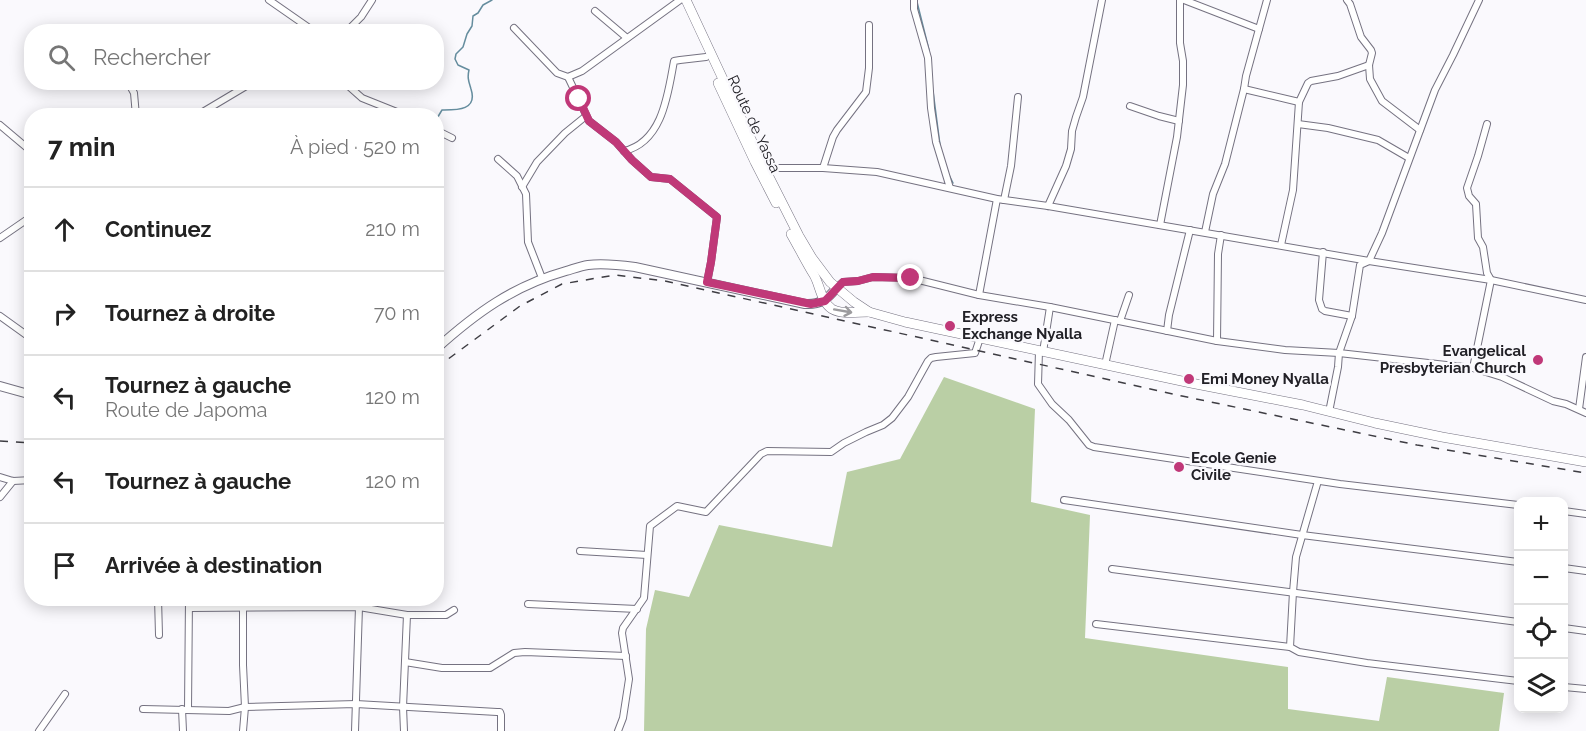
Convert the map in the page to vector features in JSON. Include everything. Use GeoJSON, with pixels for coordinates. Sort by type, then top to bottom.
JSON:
{"type":"FeatureCollection","features":[{"type":"Feature","properties":{"kind":"main road","name":"Route de Yassa"},"geometry":{"type":"LineString","coordinates":[[680,0],[706,57],[808,259]]}},
{"type":"Feature","properties":{"kind":"main road","name":"Route de Yassa"},"geometry":{"type":"LineString","coordinates":[[686,0],[761,168]]}},
{"type":"Feature","properties":{"kind":"main road"},"geometry":{"type":"LineString","coordinates":[[808,259],[830,282],[869,312]]}},
{"type":"Feature","properties":{"kind":"main road"},"geometry":{"type":"LineString","coordinates":[[808,259],[825,301],[836,310],[869,312],[905,322],[1460,440],[1586,462]]}},
{"type":"Feature","properties":{"kind":"street"},"geometry":{"type":"LineString","coordinates":[[269,0],[304,24]]}},
{"type":"Feature","properties":{"kind":"street"},"geometry":{"type":"LineString","coordinates":[[354,24],[372,0]]}},
{"type":"Feature","properties":{"kind":"street"},"geometry":{"type":"LineString","coordinates":[[514,28],[557,73],[568,77],[582,71],[680,0]]}},
{"type":"Feature","properties":{"kind":"street"},"geometry":{"type":"LineString","coordinates":[[914,0],[914,9],[928,58],[936,142],[950,188]]}},
{"type":"Feature","properties":{"kind":"street"},"geometry":{"type":"LineString","coordinates":[[1048,206],[1066,166],[1071,148],[1074,124],[1083,97],[1102,0]]}},
{"type":"Feature","properties":{"kind":"street"},"geometry":{"type":"LineString","coordinates":[[1160,225],[1179,121],[1183,85],[1180,43],[1182,0],[1259,29]]}},
{"type":"Feature","properties":{"kind":"street"},"geometry":{"type":"LineString","coordinates":[[1205,232],[1213,194],[1225,164],[1267,0]]}},
{"type":"Feature","properties":{"kind":"street"},"geometry":{"type":"LineString","coordinates":[[1329,412],[1339,353],[1352,316],[1360,265],[1369,261],[1382,233],[1435,90],[1479,0]]}},
{"type":"Feature","properties":{"kind":"street"},"geometry":{"type":"LineString","coordinates":[[1349,1],[1361,37],[1372,53],[1369,65],[1370,79],[1382,101],[1420,130]]}},
{"type":"Feature","properties":{"kind":"street"},"geometry":{"type":"LineString","coordinates":[[595,11],[627,38]]}},
{"type":"Feature","properties":{"kind":"street"},"geometry":{"type":"LineString","coordinates":[[823,168],[833,137],[866,92],[869,68],[869,25]]}},
{"type":"Feature","properties":{"kind":"street"},"geometry":{"type":"LineString","coordinates":[[624,151],[645,140],[657,123],[667,102],[674,62],[706,57]]}},
{"type":"Feature","properties":{"kind":"street"},"geometry":{"type":"LineString","coordinates":[[1281,245],[1292,197],[1299,102],[1311,81],[1338,76],[1369,65]]}},
{"type":"Feature","properties":{"kind":"street"},"geometry":{"type":"LineString","coordinates":[[568,77],[589,121],[607,134],[651,177],[670,179],[717,217],[707,282]]}},
{"type":"Feature","properties":{"kind":"street"},"geometry":{"type":"LineString","coordinates":[[1244,89],[1299,102]]}},
{"type":"Feature","properties":{"kind":"street"},"geometry":{"type":"LineString","coordinates":[[132,90],[135,108]]}},
{"type":"Feature","properties":{"kind":"street"},"geometry":{"type":"LineString","coordinates":[[209,108],[240,90]]}},
{"type":"Feature","properties":{"kind":"street"},"geometry":{"type":"LineString","coordinates":[[353,90],[362,98],[386,108]]}},
{"type":"Feature","properties":{"kind":"street"},"geometry":{"type":"LineString","coordinates":[[979,295],[1011,166],[1018,97]]}},
{"type":"Feature","properties":{"kind":"street"},"geometry":{"type":"LineString","coordinates":[[1130,106],[1179,121]]}},
{"type":"Feature","properties":{"kind":"street"},"geometry":{"type":"LineString","coordinates":[[522,187],[537,162],[565,133],[586,116]]}},
{"type":"Feature","properties":{"kind":"street"},"geometry":{"type":"LineString","coordinates":[[1298,123],[1378,140],[1409,158]]}},
{"type":"Feature","properties":{"kind":"street"},"geometry":{"type":"LineString","coordinates":[[1473,368],[1491,280],[1487,273],[1484,247],[1478,238],[1476,204],[1469,196],[1467,188],[1486,124]]}},
{"type":"Feature","properties":{"kind":"street"},"geometry":{"type":"LineString","coordinates":[[0,125],[24,145]]}},
{"type":"Feature","properties":{"kind":"street"},"geometry":{"type":"LineString","coordinates":[[444,134],[452,138]]}},
{"type":"Feature","properties":{"kind":"street"},"geometry":{"type":"LineString","coordinates":[[498,159],[517,176],[527,199],[528,242],[542,278]]}},
{"type":"Feature","properties":{"kind":"street"},"geometry":{"type":"LineString","coordinates":[[761,168],[823,168],[877,172],[1001,200],[1491,280],[1586,300]]}},
{"type":"Feature","properties":{"kind":"street"},"geometry":{"type":"LineString","coordinates":[[0,238],[24,222]]}},
{"type":"Feature","properties":{"kind":"street"},"geometry":{"type":"LineString","coordinates":[[1167,331],[1190,230]]}},
{"type":"Feature","properties":{"kind":"street"},"geometry":{"type":"LineString","coordinates":[[1218,341],[1218,254],[1221,235]]}},
{"type":"Feature","properties":{"kind":"street"},"geometry":{"type":"LineString","coordinates":[[1323,252],[1319,300],[1322,309],[1352,316]]}},
{"type":"Feature","properties":{"kind":"street"},"geometry":{"type":"LineString","coordinates":[[444,342],[485,308],[542,278],[586,266],[635,267],[805,304],[825,301],[843,282],[873,277],[903,278],[1218,341],[1285,350],[1339,353],[1473,368],[1502,377],[1553,401],[1586,413]]}},
{"type":"Feature","properties":{"kind":"street"},"geometry":{"type":"LineString","coordinates":[[1104,365],[1129,295]]}},
{"type":"Feature","properties":{"kind":"street"},"geometry":{"type":"LineString","coordinates":[[1050,308],[1041,351],[1038,384],[1052,404],[1069,420],[1089,445],[1318,481],[1514,505]]}},
{"type":"Feature","properties":{"kind":"street"},"geometry":{"type":"LineString","coordinates":[[0,316],[24,333]]}},
{"type":"Feature","properties":{"kind":"street"},"geometry":{"type":"LineString","coordinates":[[618,731],[629,679],[623,628],[645,594],[651,526],[677,506],[706,512],[761,454],[767,452],[831,452],[859,435],[883,425],[892,418],[908,397],[928,361],[936,357],[975,353],[980,338]]}},
{"type":"Feature","properties":{"kind":"street"},"geometry":{"type":"LineString","coordinates":[[1579,409],[1586,357]]}},
{"type":"Feature","properties":{"kind":"street"},"geometry":{"type":"LineString","coordinates":[[0,386],[24,393]]}},
{"type":"Feature","properties":{"kind":"street"},"geometry":{"type":"LineString","coordinates":[[0,477],[13,481],[24,480]]}},
{"type":"Feature","properties":{"kind":"street"},"geometry":{"type":"LineString","coordinates":[[0,497],[13,481]]}},
{"type":"Feature","properties":{"kind":"street"},"geometry":{"type":"LineString","coordinates":[[1290,647],[1296,557],[1318,481]]}},
{"type":"Feature","properties":{"kind":"street"},"geometry":{"type":"LineString","coordinates":[[1064,500],[1302,535],[1514,562]]}},
{"type":"Feature","properties":{"kind":"street"},"geometry":{"type":"LineString","coordinates":[[1568,512],[1586,514]]}},
{"type":"Feature","properties":{"kind":"street"},"geometry":{"type":"LineString","coordinates":[[580,551],[647,555]]}},
{"type":"Feature","properties":{"kind":"street"},"geometry":{"type":"LineString","coordinates":[[1112,569],[1514,621]]}},
{"type":"Feature","properties":{"kind":"street"},"geometry":{"type":"LineString","coordinates":[[1568,569],[1586,571]]}},
{"type":"Feature","properties":{"kind":"street"},"geometry":{"type":"LineString","coordinates":[[528,604],[637,609]]}},
{"type":"Feature","properties":{"kind":"street"},"geometry":{"type":"LineString","coordinates":[[158,606],[159,635]]}},
{"type":"Feature","properties":{"kind":"street"},"geometry":{"type":"LineString","coordinates":[[355,731],[359,607]]}},
{"type":"Feature","properties":{"kind":"street"},"geometry":{"type":"LineString","coordinates":[[183,731],[189,608],[359,607],[407,615],[446,615],[454,610]]}},
{"type":"Feature","properties":{"kind":"street"},"geometry":{"type":"LineString","coordinates":[[243,608],[243,731]]}},
{"type":"Feature","properties":{"kind":"street"},"geometry":{"type":"LineString","coordinates":[[404,731],[407,615]]}},
{"type":"Feature","properties":{"kind":"street"},"geometry":{"type":"LineString","coordinates":[[1096,624],[1290,647],[1299,652],[1367,663],[1514,681]]}},
{"type":"Feature","properties":{"kind":"street"},"geometry":{"type":"LineString","coordinates":[[1568,629],[1586,631]]}},
{"type":"Feature","properties":{"kind":"street"},"geometry":{"type":"LineString","coordinates":[[405,662],[442,668],[490,668],[514,653],[525,652],[626,656]]}},
{"type":"Feature","properties":{"kind":"street"},"geometry":{"type":"LineString","coordinates":[[1568,687],[1586,689]]}},
{"type":"Feature","properties":{"kind":"street"},"geometry":{"type":"LineString","coordinates":[[39,731],[65,694]]}},
{"type":"Feature","properties":{"kind":"street"},"geometry":{"type":"LineString","coordinates":[[143,709],[229,711],[244,707],[356,704],[500,712],[501,731]]}},
{"type":"Feature","properties":{"kind":"green space"},"geometry":{"type":"Polygon","coordinates":[[[944,377],[1035,409],[1031,502],[1090,515],[1085,638],[1288,667],[1288,709],[1379,721],[1387,677],[1504,693],[1499,731],[644,731],[646,629],[655,590],[689,597],[719,525],[832,547],[847,472],[900,459],[944,377]]]}},
{"type":"Feature","properties":{"kind":"waterway"},"geometry":{"type":"LineString","coordinates":[[444,110],[464,108],[471,102],[469,70],[458,65],[455,59],[456,54],[463,47],[472,26],[473,16],[483,5],[492,0]]}},
{"type":"Feature","properties":{"kind":"waterway"},"geometry":{"type":"LineString","coordinates":[[917,2],[929,50]]}},
{"type":"Feature","properties":{"kind":"waterway"},"geometry":{"type":"LineString","coordinates":[[933,91],[940,145]]}},
{"type":"Feature","properties":{"kind":"waterway"},"geometry":{"type":"LineString","coordinates":[[949,175],[953,183]]}},
{"type":"Feature","properties":{"kind":"railway"},"geometry":{"type":"LineString","coordinates":[[444,362],[520,306],[562,284],[615,275],[665,281],[1182,396],[1417,445],[1586,473]]}},
{"type":"Feature","properties":{"kind":"railway"},"geometry":{"type":"LineString","coordinates":[[0,441],[24,442]]}},
{"type":"Feature","properties":{"kind":"place","name":"Express Exchange Nyalla"},"geometry":{"type":"Point","coordinates":[950,326]}},
{"type":"Feature","properties":{"kind":"place","name":"Evangelical Presbyterian Church"},"geometry":{"type":"Point","coordinates":[1538,360]}},
{"type":"Feature","properties":{"kind":"place","name":"Emi Money Nyalla"},"geometry":{"type":"Point","coordinates":[1189,379]}},
{"type":"Feature","properties":{"kind":"place","name":"Ecole Genie Civile"},"geometry":{"type":"Point","coordinates":[1179,467]}},
{"type":"Feature","properties":{"kind":"route"},"geometry":{"type":"LineString","coordinates":[[579,99],[589,121],[616,142],[651,177],[670,179],[675,182],[717,217],[707,282],[811,304],[825,301],[843,282],[873,277],[911,278]]}}]}
